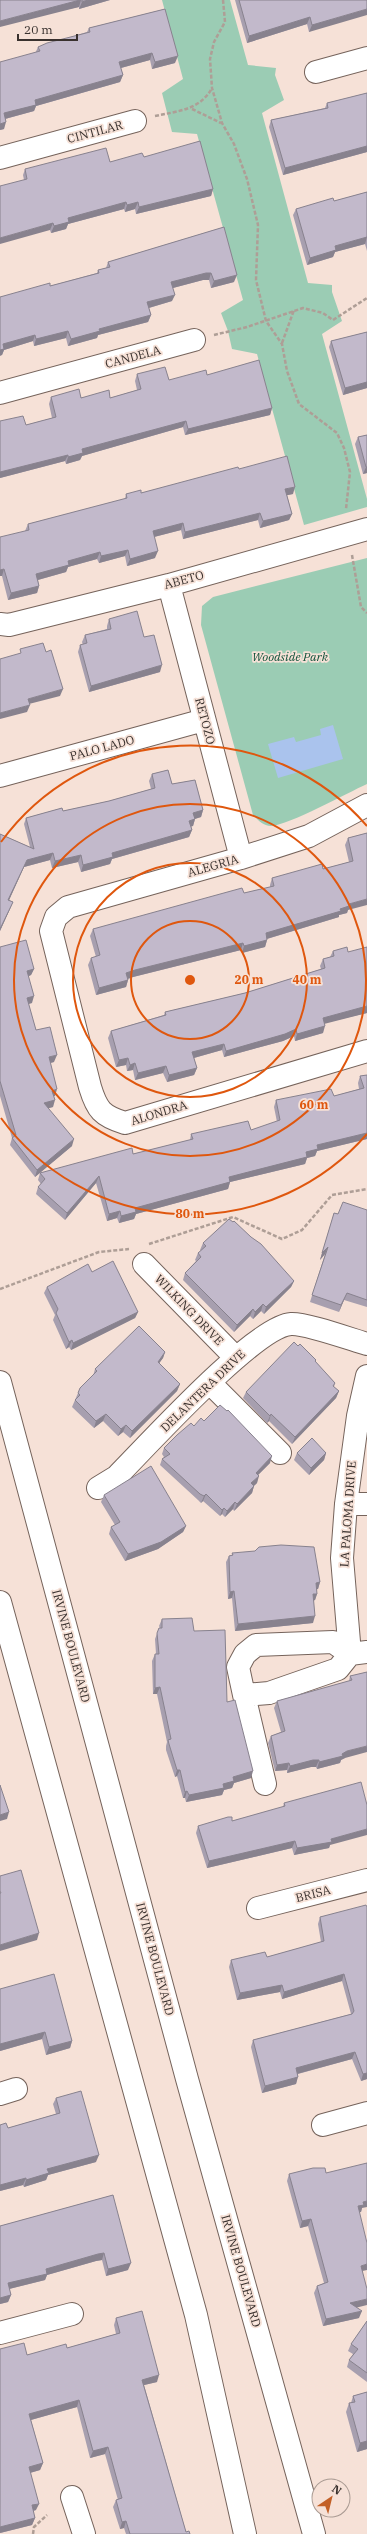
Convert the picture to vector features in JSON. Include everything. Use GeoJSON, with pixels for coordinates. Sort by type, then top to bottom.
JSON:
{"type":"FeatureCollection","features":[{"type":"Feature","properties":{"kind":"street"},"geometry":{"type":"LineString","coordinates":[[316,72],[367,58]]}},
{"type":"Feature","properties":{"kind":"street","name":"CINTILAR"},"geometry":{"type":"LineString","coordinates":[[0,158],[135,121]]}},
{"type":"Feature","properties":{"kind":"street","name":"CANDELA"},"geometry":{"type":"LineString","coordinates":[[0,393],[194,340]]}},
{"type":"Feature","properties":{"kind":"street","name":"ABETO"},"geometry":{"type":"LineString","coordinates":[[0,624],[9,625],[169,585],[367,529]]}},
{"type":"Feature","properties":{"kind":"street","name":"RETOZO"},"geometry":{"type":"LineString","coordinates":[[169,585],[242,858]]}},
{"type":"Feature","properties":{"kind":"street","name":"PALO LADO"},"geometry":{"type":"LineString","coordinates":[[0,776],[204,720]]}},
{"type":"Feature","properties":{"kind":"street","name":"ALEGRIA"},"geometry":{"type":"LineString","coordinates":[[56,917],[68,907],[242,858],[309,836],[367,805]]}},
{"type":"Feature","properties":{"kind":"street","name":"ALONDRA"},"geometry":{"type":"LineString","coordinates":[[56,917],[51,931],[95,1104],[106,1117],[125,1123],[367,1050]]}},
{"type":"Feature","properties":{"kind":"street","name":"WILKING DRIVE"},"geometry":{"type":"LineString","coordinates":[[142,1252],[235,1357]]}},
{"type":"Feature","properties":{"kind":"street","name":"DELANTERA DRIVE"},"geometry":{"type":"LineString","coordinates":[[98,1488],[116,1477],[235,1357],[274,1328],[291,1324],[367,1344]]}},
{"type":"Feature","properties":{"kind":"street","name":"LA PALOMA DRIVE"},"geometry":{"type":"LineString","coordinates":[[359,1653],[342,1558],[357,1504],[360,1399],[367,1376]]}},
{"type":"Feature","properties":{"kind":"street","name":"IRVINE BOULEVARD"},"geometry":{"type":"LineString","coordinates":[[0,1382],[185,2072],[314,2534]]}},
{"type":"Feature","properties":{"kind":"street"},"geometry":{"type":"LineString","coordinates":[[210,1383],[280,1454]]}},
{"type":"Feature","properties":{"kind":"street"},"geometry":{"type":"LineString","coordinates":[[0,1602],[194,2307],[245,2534]]}},
{"type":"Feature","properties":{"kind":"street"},"geometry":{"type":"LineString","coordinates":[[244,1695],[269,1693],[338,1669],[359,1653],[333,1642],[256,1646],[245,1654],[238,1667],[244,1695],[265,1784]]}},
{"type":"Feature","properties":{"kind":"street","name":"BRISA"},"geometry":{"type":"LineString","coordinates":[[258,1908],[367,1880]]}},
{"type":"Feature","properties":{"kind":"street"},"geometry":{"type":"LineString","coordinates":[[323,2125],[367,2113]]}},
{"type":"Feature","properties":{"kind":"street"},"geometry":{"type":"LineString","coordinates":[[0,2333],[72,2314]]}},
{"type":"Feature","properties":{"kind":"street"},"geometry":{"type":"LineString","coordinates":[[72,2497],[84,2534]]}},
{"type":"Feature","properties":{"kind":"path"},"geometry":{"type":"LineString","coordinates":[[223,0],[225,22],[214,42],[210,59],[212,88],[222,123],[234,144],[247,179],[258,225],[256,280],[266,321],[282,344],[287,371],[299,404],[337,433],[344,448],[350,472],[346,509]]}},
{"type":"Feature","properties":{"kind":"path","name":"CINTILAR"},"geometry":{"type":"LineString","coordinates":[[135,121],[191,108],[208,96],[212,88]]}},
{"type":"Feature","properties":{"kind":"path"},"geometry":{"type":"LineString","coordinates":[[191,108],[222,123]]}},
{"type":"Feature","properties":{"kind":"path"},"geometry":{"type":"LineString","coordinates":[[194,340],[266,321],[294,310],[313,309],[333,320],[367,298]]}},
{"type":"Feature","properties":{"kind":"path"},"geometry":{"type":"LineString","coordinates":[[282,344],[294,310]]}},
{"type":"Feature","properties":{"kind":"path"},"geometry":{"type":"LineString","coordinates":[[351,553],[361,607],[367,613]]}},
{"type":"Feature","properties":{"kind":"path"},"geometry":{"type":"LineString","coordinates":[[0,1289],[99,1252],[142,1252],[233,1217],[282,1239],[302,1230],[332,1196],[367,1189]]}},
{"type":"Feature","properties":{"kind":"path"},"geometry":{"type":"LineString","coordinates":[[33,2534],[34,2527],[47,2515]]}},
{"type":"Feature","properties":{"kind":"green space"},"geometry":{"type":"Polygon","coordinates":[[[162,0],[230,0],[248,65],[276,68],[275,75],[284,100],[262,113],[308,283],[332,285],[332,292],[342,321],[322,334],[367,499],[367,507],[304,525],[257,354],[232,349],[228,331],[221,313],[243,300],[197,134],[172,132],[162,93],[183,79],[162,0]]]}},
{"type":"Feature","properties":{"kind":"green space","name":"Woodside Park"},"geometry":{"type":"Polygon","coordinates":[[[367,558],[367,784],[291,820],[271,826],[266,825],[253,815],[201,625],[202,606],[213,597],[367,558]]]}},
{"type":"Feature","properties":{"kind":"water"},"geometry":{"type":"Polygon","coordinates":[[[333,725],[343,759],[278,778],[268,744],[294,737],[296,742],[321,735],[320,729],[333,725]]]}},
{"type":"Feature","properties":{"kind":"building"},"geometry":{"type":"Polygon","coordinates":[[[0,0],[80,0],[0,21],[0,0]]]}},
{"type":"Feature","properties":{"kind":"building"},"geometry":{"type":"Polygon","coordinates":[[[239,0],[367,0],[367,9],[312,25],[310,17],[249,36],[239,0]]]}},
{"type":"Feature","properties":{"kind":"building"},"geometry":{"type":"Polygon","coordinates":[[[165,9],[178,56],[155,62],[152,53],[119,62],[123,75],[35,100],[36,105],[4,113],[6,122],[0,124],[0,62],[40,51],[38,47],[47,43],[90,32],[89,28],[165,9]]]}},
{"type":"Feature","properties":{"kind":"building"},"geometry":{"type":"Polygon","coordinates":[[[367,93],[367,146],[285,168],[271,120],[328,108],[327,103],[367,93]]]}},
{"type":"Feature","properties":{"kind":"building"},"geometry":{"type":"Polygon","coordinates":[[[200,141],[213,189],[139,207],[138,202],[127,205],[126,202],[68,218],[69,222],[54,226],[53,223],[0,238],[0,186],[27,179],[25,169],[106,148],[110,162],[142,153],[144,157],[200,141]]]}},
{"type":"Feature","properties":{"kind":"building"},"geometry":{"type":"Polygon","coordinates":[[[367,192],[367,237],[335,246],[336,250],[310,258],[296,209],[333,198],[334,201],[367,192]]]}},
{"type":"Feature","properties":{"kind":"building"},"geometry":{"type":"Polygon","coordinates":[[[224,227],[237,275],[214,281],[211,273],[206,273],[171,282],[175,295],[147,302],[151,315],[99,329],[100,331],[71,339],[68,331],[36,339],[35,335],[3,344],[4,349],[0,350],[0,297],[50,283],[50,286],[99,273],[98,270],[110,267],[108,262],[224,227]]]}},
{"type":"Feature","properties":{"kind":"building"},"geometry":{"type":"Polygon","coordinates":[[[367,332],[367,382],[345,388],[331,341],[367,332]]]}},
{"type":"Feature","properties":{"kind":"building"},"geometry":{"type":"Polygon","coordinates":[[[259,360],[272,408],[188,429],[186,421],[82,449],[83,453],[68,457],[68,455],[0,472],[0,421],[23,416],[26,425],[56,417],[51,397],[79,389],[81,398],[109,390],[110,398],[141,389],[137,374],[165,367],[169,380],[206,370],[207,375],[259,360]]]}},
{"type":"Feature","properties":{"kind":"building"},"geometry":{"type":"Polygon","coordinates":[[[367,435],[367,467],[366,467],[358,437],[367,435]]]}},
{"type":"Feature","properties":{"kind":"building"},"geometry":{"type":"Polygon","coordinates":[[[287,456],[295,487],[285,489],[292,514],[263,521],[260,513],[185,532],[183,523],[153,531],[158,551],[130,559],[128,550],[101,556],[100,552],[68,561],[69,565],[36,574],[39,586],[11,593],[4,569],[0,570],[0,537],[29,530],[28,524],[127,498],[126,494],[141,490],[141,493],[238,467],[239,469],[287,456]]]}},
{"type":"Feature","properties":{"kind":"building"},"geometry":{"type":"Polygon","coordinates":[[[137,611],[144,637],[154,635],[162,665],[91,686],[80,645],[87,643],[85,635],[111,629],[109,619],[137,611]]]}},
{"type":"Feature","properties":{"kind":"building"},"geometry":{"type":"Polygon","coordinates":[[[43,643],[46,652],[51,650],[63,689],[28,699],[30,705],[0,713],[0,659],[21,653],[20,649],[43,643]]]}},
{"type":"Feature","properties":{"kind":"building"},"geometry":{"type":"Polygon","coordinates":[[[168,770],[172,784],[195,780],[203,810],[193,813],[195,819],[189,821],[192,830],[112,853],[113,857],[83,865],[81,855],[55,861],[53,853],[27,860],[8,900],[13,902],[0,929],[0,834],[34,849],[26,818],[62,808],[63,811],[109,801],[155,788],[152,774],[168,770]]]}},
{"type":"Feature","properties":{"kind":"building"},"geometry":{"type":"Polygon","coordinates":[[[367,833],[367,899],[349,904],[349,906],[340,909],[341,911],[266,933],[267,940],[244,946],[243,943],[135,970],[126,973],[128,980],[99,988],[91,958],[100,955],[93,929],[242,888],[244,893],[274,886],[272,878],[322,864],[323,869],[353,861],[348,838],[367,833]]]}},
{"type":"Feature","properties":{"kind":"building"},"geometry":{"type":"Polygon","coordinates":[[[26,940],[34,969],[27,971],[34,996],[27,998],[36,1030],[50,1027],[57,1055],[49,1057],[57,1089],[52,1091],[55,1100],[44,1103],[74,1139],[37,1170],[12,1138],[16,1135],[0,1081],[0,947],[26,940]]]}},
{"type":"Feature","properties":{"kind":"building"},"geometry":{"type":"Polygon","coordinates":[[[347,947],[348,952],[367,947],[367,1006],[323,1018],[325,1026],[297,1034],[296,1029],[285,1034],[226,1051],[224,1044],[192,1052],[197,1068],[169,1075],[166,1066],[138,1073],[135,1063],[130,1065],[128,1058],[119,1060],[111,1031],[166,1015],[165,1012],[245,993],[325,968],[323,959],[334,956],[333,951],[347,947]]]}},
{"type":"Feature","properties":{"kind":"building"},"geometry":{"type":"Polygon","coordinates":[[[367,1075],[367,1133],[317,1145],[318,1149],[306,1152],[307,1157],[229,1177],[230,1182],[135,1208],[136,1212],[121,1216],[120,1211],[109,1214],[99,1176],[67,1213],[38,1187],[45,1179],[40,1173],[132,1148],[133,1154],[193,1139],[191,1134],[248,1121],[251,1130],[280,1120],[276,1100],[331,1089],[334,1096],[364,1088],[360,1076],[367,1075]]]}},
{"type":"Feature","properties":{"kind":"building"},"geometry":{"type":"Polygon","coordinates":[[[343,1202],[367,1210],[367,1300],[347,1293],[341,1305],[312,1295],[328,1247],[322,1253],[334,1213],[338,1214],[343,1202]]]}},
{"type":"Feature","properties":{"kind":"building"},"geometry":{"type":"Polygon","coordinates":[[[229,1219],[233,1222],[234,1221],[261,1244],[294,1281],[266,1307],[263,1304],[255,1312],[253,1309],[237,1325],[185,1273],[201,1257],[198,1253],[206,1246],[203,1243],[229,1219]]]}},
{"type":"Feature","properties":{"kind":"building"},"geometry":{"type":"Polygon","coordinates":[[[113,1261],[138,1312],[73,1343],[72,1340],[69,1342],[56,1313],[58,1309],[47,1287],[88,1264],[92,1272],[113,1261]]]}},
{"type":"Feature","properties":{"kind":"building"},"geometry":{"type":"Polygon","coordinates":[[[139,1326],[165,1352],[158,1362],[180,1384],[132,1431],[126,1425],[121,1429],[106,1414],[96,1421],[75,1400],[80,1395],[78,1393],[80,1388],[97,1371],[95,1369],[139,1326]]]}},
{"type":"Feature","properties":{"kind":"building"},"geometry":{"type":"Polygon","coordinates":[[[294,1342],[298,1346],[300,1344],[316,1360],[315,1361],[335,1383],[333,1386],[339,1391],[295,1437],[271,1414],[270,1416],[246,1392],[294,1342]]]}},
{"type":"Feature","properties":{"kind":"building"},"geometry":{"type":"Polygon","coordinates":[[[220,1405],[227,1411],[228,1410],[272,1456],[256,1473],[259,1476],[251,1483],[254,1486],[237,1504],[235,1502],[227,1511],[224,1508],[222,1510],[206,1494],[204,1496],[200,1494],[162,1459],[170,1454],[164,1448],[177,1435],[191,1423],[194,1426],[201,1418],[204,1421],[220,1405]]]}},
{"type":"Feature","properties":{"kind":"building"},"geometry":{"type":"Polygon","coordinates":[[[312,1438],[326,1453],[311,1468],[297,1453],[312,1438]]]}},
{"type":"Feature","properties":{"kind":"building"},"geometry":{"type":"Polygon","coordinates":[[[151,1466],[186,1526],[161,1542],[128,1554],[111,1527],[120,1522],[104,1495],[151,1466]]]}},
{"type":"Feature","properties":{"kind":"building"},"geometry":{"type":"Polygon","coordinates":[[[281,1545],[314,1547],[320,1582],[316,1583],[317,1594],[313,1594],[315,1616],[238,1624],[234,1591],[230,1592],[229,1556],[233,1555],[232,1553],[255,1551],[259,1547],[281,1545]]]}},
{"type":"Feature","properties":{"kind":"building"},"geometry":{"type":"Polygon","coordinates":[[[192,1618],[194,1631],[225,1630],[227,1702],[235,1700],[253,1771],[233,1777],[234,1781],[223,1784],[224,1788],[189,1795],[187,1791],[185,1792],[180,1770],[177,1770],[169,1744],[168,1740],[171,1739],[160,1687],[155,1688],[155,1654],[159,1654],[157,1633],[159,1628],[162,1628],[162,1619],[192,1618]]]}},
{"type":"Feature","properties":{"kind":"building"},"geometry":{"type":"Polygon","coordinates":[[[367,1672],[367,1746],[347,1751],[342,1754],[343,1756],[319,1762],[319,1760],[313,1760],[290,1766],[289,1763],[277,1765],[271,1736],[285,1731],[277,1701],[352,1680],[350,1676],[367,1672]]]}},
{"type":"Feature","properties":{"kind":"building"},"geometry":{"type":"Polygon","coordinates":[[[361,1782],[367,1805],[367,1829],[331,1839],[332,1842],[297,1848],[295,1841],[209,1861],[198,1826],[228,1817],[232,1817],[232,1821],[285,1806],[284,1803],[361,1782]]]}},
{"type":"Feature","properties":{"kind":"building"},"geometry":{"type":"Polygon","coordinates":[[[0,1785],[9,1812],[0,1815],[0,1785]]]}},
{"type":"Feature","properties":{"kind":"building"},"geometry":{"type":"Polygon","coordinates":[[[21,1870],[39,1933],[0,1945],[0,1876],[21,1870]]]}},
{"type":"Feature","properties":{"kind":"building"},"geometry":{"type":"Polygon","coordinates":[[[366,1905],[367,2073],[363,2074],[355,2052],[296,2068],[298,2077],[265,2086],[253,2040],[352,2014],[354,2011],[344,1974],[284,1992],[282,1985],[240,1993],[231,1960],[265,1952],[267,1957],[324,1941],[320,1917],[366,1905]]]}},
{"type":"Feature","properties":{"kind":"building"},"geometry":{"type":"Polygon","coordinates":[[[54,1974],[72,2041],[49,2047],[45,2032],[0,2044],[0,1989],[54,1974]]]}},
{"type":"Feature","properties":{"kind":"building"},"geometry":{"type":"Polygon","coordinates":[[[81,2091],[99,2155],[47,2169],[49,2173],[26,2180],[26,2178],[0,2185],[0,2125],[6,2123],[8,2128],[60,2113],[56,2098],[81,2091]]]}},
{"type":"Feature","properties":{"kind":"building"},"geometry":{"type":"Polygon","coordinates":[[[367,2163],[367,2201],[363,2202],[364,2205],[358,2206],[367,2243],[367,2264],[361,2266],[367,2289],[367,2299],[350,2303],[362,2311],[326,2319],[317,2286],[328,2282],[311,2219],[302,2221],[289,2174],[313,2168],[325,2168],[326,2173],[367,2163]]]}},
{"type":"Feature","properties":{"kind":"building"},"geometry":{"type":"Polygon","coordinates":[[[113,2195],[131,2263],[108,2269],[104,2253],[98,2254],[46,2269],[47,2274],[8,2283],[11,2295],[0,2298],[0,2226],[113,2195]]]}},
{"type":"Feature","properties":{"kind":"building"},"geometry":{"type":"Polygon","coordinates":[[[142,2311],[159,2375],[142,2380],[186,2532],[189,2531],[190,2534],[130,2534],[126,2521],[122,2522],[116,2500],[122,2498],[108,2447],[93,2451],[79,2400],[29,2414],[43,2463],[29,2467],[39,2504],[32,2505],[35,2518],[0,2527],[0,2349],[24,2343],[27,2355],[66,2344],[67,2348],[120,2333],[116,2318],[142,2311]]]}},
{"type":"Feature","properties":{"kind":"building"},"geometry":{"type":"Polygon","coordinates":[[[367,2321],[367,2373],[349,2360],[358,2349],[351,2344],[367,2321]]]}},
{"type":"Feature","properties":{"kind":"building"},"geometry":{"type":"Polygon","coordinates":[[[367,2392],[367,2441],[360,2443],[349,2403],[355,2402],[353,2396],[367,2392]]]}}]}
